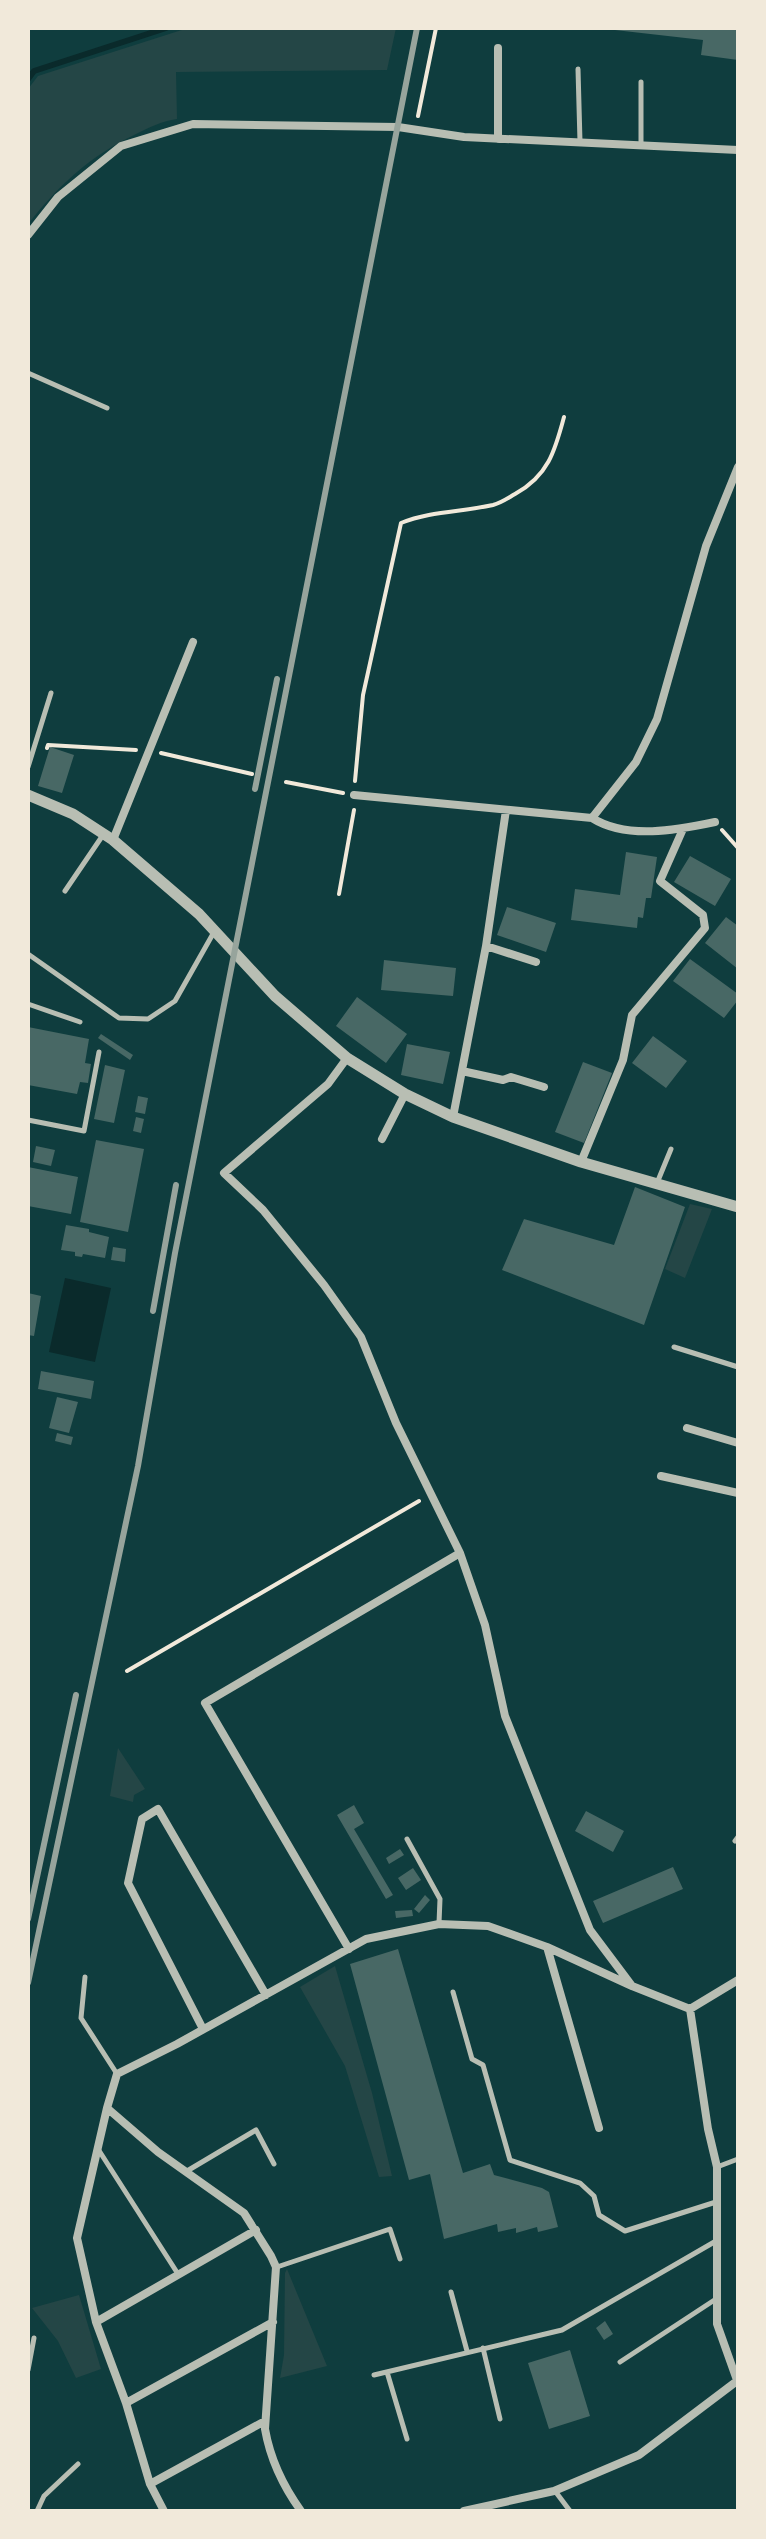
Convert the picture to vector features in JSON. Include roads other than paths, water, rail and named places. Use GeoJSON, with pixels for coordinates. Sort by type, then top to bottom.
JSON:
{"type":"FeatureCollection","features":[{"type":"Feature","properties":{"kind":"street"},"geometry":{"type":"LineString","coordinates":[[498,48],[498,139]]}},
{"type":"Feature","properties":{"kind":"street"},"geometry":{"type":"LineString","coordinates":[[28,235],[58,197],[121,146],[193,124],[398,127],[464,137],[738,150]]}},
{"type":"Feature","properties":{"kind":"street"},"geometry":{"type":"LineString","coordinates":[[592,818],[636,762],[657,719],[706,546],[738,467]]}},
{"type":"Feature","properties":{"kind":"street"},"geometry":{"type":"LineString","coordinates":[[108,837],[150,750],[193,642]]}},
{"type":"Feature","properties":{"kind":"street"},"geometry":{"type":"LineString","coordinates":[[28,795],[73,814],[108,837],[199,914],[275,996],[347,1058],[405,1094],[453,1117],[581,1162],[738,1207]]}},
{"type":"Feature","properties":{"kind":"street"},"geometry":{"type":"LineString","coordinates":[[354,795],[592,818],[600,823],[640,831],[683,829],[715,822]]}},
{"type":"Feature","properties":{"kind":"street"},"geometry":{"type":"LineString","coordinates":[[453,1117],[486,946],[506,810]]}},
{"type":"Feature","properties":{"kind":"street"},"geometry":{"type":"LineString","coordinates":[[581,1162],[623,1060],[632,1015],[705,928],[703,915],[660,881],[683,829]]}},
{"type":"Feature","properties":{"kind":"street"},"geometry":{"type":"LineString","coordinates":[[486,946],[536,962]]}},
{"type":"Feature","properties":{"kind":"street"},"geometry":{"type":"LineString","coordinates":[[347,1058],[328,1084],[224,1173],[263,1210],[324,1285],[361,1337],[396,1423],[460,1553],[485,1625],[505,1716],[590,1930],[632,1986]]}},
{"type":"Feature","properties":{"kind":"street"},"geometry":{"type":"LineString","coordinates":[[462,1071],[503,1080],[511,1077],[544,1087]]}},
{"type":"Feature","properties":{"kind":"street"},"geometry":{"type":"LineString","coordinates":[[382,1139],[405,1094]]}},
{"type":"Feature","properties":{"kind":"street"},"geometry":{"type":"LineString","coordinates":[[687,1428],[738,1443]]}},
{"type":"Feature","properties":{"kind":"street"},"geometry":{"type":"LineString","coordinates":[[661,1476],[738,1493]]}},
{"type":"Feature","properties":{"kind":"street"},"geometry":{"type":"LineString","coordinates":[[349,1949],[205,1703],[460,1553]]}},
{"type":"Feature","properties":{"kind":"street"},"geometry":{"type":"LineString","coordinates":[[203,2029],[128,1883],[142,1819],[158,1809],[266,1995]]}},
{"type":"Feature","properties":{"kind":"street"},"geometry":{"type":"LineString","coordinates":[[164,2511],[150,2484],[126,2403],[96,2322],[77,2238],[117,2074],[366,1939],[439,1924],[488,1926],[547,1947],[690,2009]]}},
{"type":"Feature","properties":{"kind":"street"},"geometry":{"type":"LineString","coordinates":[[547,1947],[599,2128]]}},
{"type":"Feature","properties":{"kind":"street"},"geometry":{"type":"LineString","coordinates":[[690,2009],[738,1980]]}},
{"type":"Feature","properties":{"kind":"street"},"geometry":{"type":"LineString","coordinates":[[464,2511],[554,2491],[639,2455],[738,2382],[734,2363],[717,2324],[717,2167],[708,2129],[690,2009]]}},
{"type":"Feature","properties":{"kind":"street"},"geometry":{"type":"LineString","coordinates":[[107,2108],[158,2152],[244,2213],[276,2267],[265,2421],[269,2451],[301,2511]]}},
{"type":"Feature","properties":{"kind":"street"},"geometry":{"type":"LineString","coordinates":[[96,2322],[256,2230]]}},
{"type":"Feature","properties":{"kind":"street"},"geometry":{"type":"LineString","coordinates":[[126,2403],[273,2322]]}},
{"type":"Feature","properties":{"kind":"street"},"geometry":{"type":"LineString","coordinates":[[150,2484],[265,2421]]}},
{"type":"Feature","properties":{"kind":"lane"},"geometry":{"type":"LineString","coordinates":[[578,69],[580,142]]}},
{"type":"Feature","properties":{"kind":"lane"},"geometry":{"type":"LineString","coordinates":[[641,82],[641,144]]}},
{"type":"Feature","properties":{"kind":"lane"},"geometry":{"type":"LineString","coordinates":[[28,373],[107,408]]}},
{"type":"Feature","properties":{"kind":"lane"},"geometry":{"type":"LineString","coordinates":[[28,767],[51,693]]}},
{"type":"Feature","properties":{"kind":"lane"},"geometry":{"type":"LineString","coordinates":[[65,891],[108,837]]}},
{"type":"Feature","properties":{"kind":"lane"},"geometry":{"type":"LineString","coordinates":[[28,954],[119,1018],[148,1019],[175,1001],[214,931]]}},
{"type":"Feature","properties":{"kind":"lane"},"geometry":{"type":"LineString","coordinates":[[28,1004],[80,1022]]}},
{"type":"Feature","properties":{"kind":"lane"},"geometry":{"type":"LineString","coordinates":[[28,1120],[84,1131],[99,1052]]}},
{"type":"Feature","properties":{"kind":"lane"},"geometry":{"type":"LineString","coordinates":[[657,1184],[671,1149]]}},
{"type":"Feature","properties":{"kind":"lane"},"geometry":{"type":"LineString","coordinates":[[674,1347],[738,1367]]}},
{"type":"Feature","properties":{"kind":"lane"},"geometry":{"type":"LineString","coordinates":[[407,1839],[440,1899],[439,1924]]}},
{"type":"Feature","properties":{"kind":"lane"},"geometry":{"type":"LineString","coordinates":[[85,1977],[81,2018],[117,2074]]}},
{"type":"Feature","properties":{"kind":"lane"},"geometry":{"type":"LineString","coordinates":[[453,1992],[472,2059],[483,2065],[510,2160],[580,2183],[594,2196],[599,2215],[625,2231],[717,2201]]}},
{"type":"Feature","properties":{"kind":"lane"},"geometry":{"type":"LineString","coordinates":[[186,2172],[256,2130],[274,2164]]}},
{"type":"Feature","properties":{"kind":"lane"},"geometry":{"type":"LineString","coordinates":[[98,2149],[178,2274]]}},
{"type":"Feature","properties":{"kind":"lane"},"geometry":{"type":"LineString","coordinates":[[717,2167],[738,2159]]}},
{"type":"Feature","properties":{"kind":"lane"},"geometry":{"type":"LineString","coordinates":[[276,2267],[390,2229],[400,2259]]}},
{"type":"Feature","properties":{"kind":"lane"},"geometry":{"type":"LineString","coordinates":[[374,2375],[562,2330],[717,2241]]}},
{"type":"Feature","properties":{"kind":"lane"},"geometry":{"type":"LineString","coordinates":[[451,2292],[467,2351]]}},
{"type":"Feature","properties":{"kind":"lane"},"geometry":{"type":"LineString","coordinates":[[620,2362],[716,2299]]}},
{"type":"Feature","properties":{"kind":"lane"},"geometry":{"type":"LineString","coordinates":[[28,2370],[34,2338]]}},
{"type":"Feature","properties":{"kind":"lane"},"geometry":{"type":"LineString","coordinates":[[483,2348],[500,2419]]}},
{"type":"Feature","properties":{"kind":"lane"},"geometry":{"type":"LineString","coordinates":[[387,2372],[407,2439]]}},
{"type":"Feature","properties":{"kind":"lane"},"geometry":{"type":"LineString","coordinates":[[37,2511],[44,2496],[78,2464]]}},
{"type":"Feature","properties":{"kind":"lane"},"geometry":{"type":"LineString","coordinates":[[554,2491],[570,2511]]}},
{"type":"Feature","properties":{"kind":"waterway"},"geometry":{"type":"LineString","coordinates":[[28,79],[34,71],[166,28]]}},
{"type":"Feature","properties":{"kind":"railway"},"geometry":{"type":"LineString","coordinates":[[28,1983],[138,1466],[175,1253],[417,28]]}},
{"type":"Feature","properties":{"kind":"railway"},"geometry":{"type":"LineString","coordinates":[[255,789],[277,679]]}},
{"type":"Feature","properties":{"kind":"railway"},"geometry":{"type":"LineString","coordinates":[[153,1311],[176,1185]]}},
{"type":"Feature","properties":{"kind":"railway"},"geometry":{"type":"LineString","coordinates":[[28,1919],[76,1695]]}}]}
